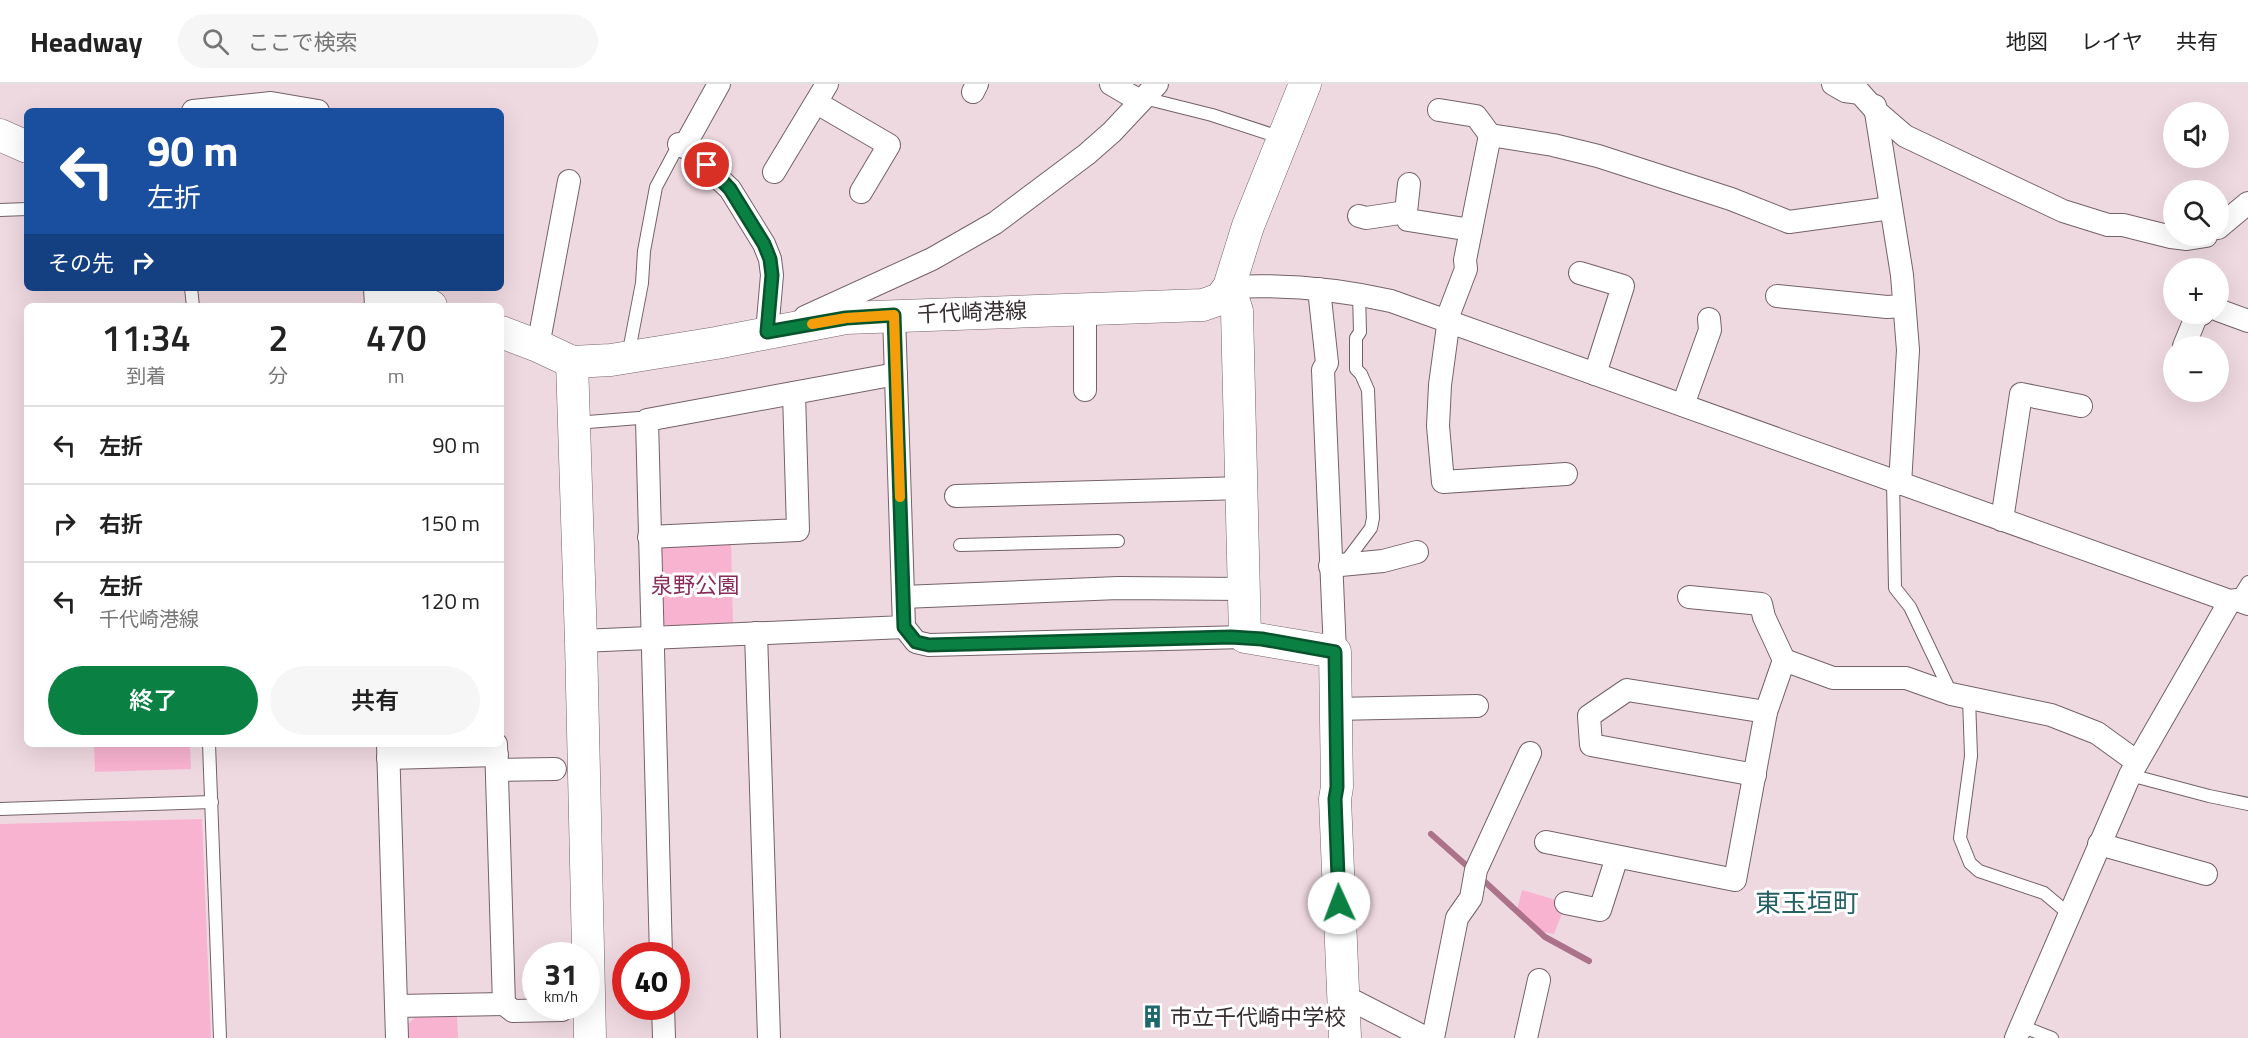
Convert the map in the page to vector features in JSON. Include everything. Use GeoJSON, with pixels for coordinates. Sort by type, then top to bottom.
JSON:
{"type":"FeatureCollection","features":[{"type":"Feature","properties":{"kind":"street"},"geometry":{"type":"LineString","coordinates":[[719,84],[682,145],[699,155],[730,189],[764,244],[770,259],[772,275],[772,331],[932,258],[995,223],[1087,154],[1112,132],[1147,94],[1112,84]]}},
{"type":"Feature","properties":{"kind":"street"},"geometry":{"type":"LineString","coordinates":[[1245,637],[1238,311],[1229,287],[1248,226],[1305,84]]}},
{"type":"Feature","properties":{"kind":"street"},"geometry":{"type":"LineString","coordinates":[[1833,84],[1845,91],[1860,93],[1876,111],[1905,136],[2063,212],[2108,225],[2123,225],[2163,235]]}},
{"type":"Feature","properties":{"kind":"street"},"geometry":{"type":"LineString","coordinates":[[1873,84],[1908,350],[1896,482]]}},
{"type":"Feature","properties":{"kind":"street"},"geometry":{"type":"LineString","coordinates":[[774,172],[822,94],[889,145],[861,192]]}},
{"type":"Feature","properties":{"kind":"street"},"geometry":{"type":"LineString","coordinates":[[220,108],[271,102],[302,108]]}},
{"type":"Feature","properties":{"kind":"street"},"geometry":{"type":"LineString","coordinates":[[1439,110],[1476,116],[1490,135],[1553,145],[1598,156],[1731,199],[1789,222],[1891,208]]}},
{"type":"Feature","properties":{"kind":"street"},"geometry":{"type":"LineString","coordinates":[[0,135],[24,146]]}},
{"type":"Feature","properties":{"kind":"street"},"geometry":{"type":"LineString","coordinates":[[1490,135],[1465,260],[1466,269],[1450,310],[1440,385],[1438,426],[1443,482],[1566,474]]}},
{"type":"Feature","properties":{"kind":"street"},"geometry":{"type":"LineString","coordinates":[[538,346],[569,181]]}},
{"type":"Feature","properties":{"kind":"street"},"geometry":{"type":"LineString","coordinates":[[1409,184],[1406,212],[1408,220],[1471,230]]}},
{"type":"Feature","properties":{"kind":"street"},"geometry":{"type":"LineString","coordinates":[[2229,219],[2248,203]]}},
{"type":"Feature","properties":{"kind":"street"},"geometry":{"type":"LineString","coordinates":[[1359,216],[1366,218],[1406,212]]}},
{"type":"Feature","properties":{"kind":"street"},"geometry":{"type":"LineString","coordinates":[[1581,273],[1623,286],[1595,374]]}},
{"type":"Feature","properties":{"kind":"street"},"geometry":{"type":"LineString","coordinates":[[1229,287],[1318,289],[1391,301],[2002,520],[2241,597],[2134,768],[2019,1032]]}},
{"type":"Feature","properties":{"kind":"street","name":"千代崎港線"},"geometry":{"type":"LineString","coordinates":[[572,362],[628,357],[846,318],[1203,305],[1220,299],[1229,287]]}},
{"type":"Feature","properties":{"kind":"street"},"geometry":{"type":"LineString","coordinates":[[1318,289],[1327,363],[1323,370],[1337,565],[1335,652],[1337,787],[1335,799],[1345,1038]]}},
{"type":"Feature","properties":{"kind":"street"},"geometry":{"type":"LineString","coordinates":[[390,291],[423,303]]}},
{"type":"Feature","properties":{"kind":"street"},"geometry":{"type":"LineString","coordinates":[[1777,296],[1887,307],[1904,306]]}},
{"type":"Feature","properties":{"kind":"street"},"geometry":{"type":"LineString","coordinates":[[1085,308],[1085,390]]}},
{"type":"Feature","properties":{"kind":"street"},"geometry":{"type":"LineString","coordinates":[[2229,314],[2248,321]]}},
{"type":"Feature","properties":{"kind":"street"},"geometry":{"type":"LineString","coordinates":[[894,315],[904,627],[916,642],[929,645],[1245,637],[1335,652]]}},
{"type":"Feature","properties":{"kind":"street"},"geometry":{"type":"LineString","coordinates":[[1683,405],[1710,330],[1709,319]]}},
{"type":"Feature","properties":{"kind":"street"},"geometry":{"type":"LineString","coordinates":[[504,333],[572,362],[590,1038]]}},
{"type":"Feature","properties":{"kind":"street"},"geometry":{"type":"LineString","coordinates":[[661,942],[647,420],[896,374]]}},
{"type":"Feature","properties":{"kind":"street"},"geometry":{"type":"LineString","coordinates":[[649,537],[798,530],[794,393]]}},
{"type":"Feature","properties":{"kind":"street"},"geometry":{"type":"LineString","coordinates":[[2002,520],[2021,394],[2081,406]]}},
{"type":"Feature","properties":{"kind":"street"},"geometry":{"type":"LineString","coordinates":[[956,496],[1243,488]]}},
{"type":"Feature","properties":{"kind":"street"},"geometry":{"type":"LineString","coordinates":[[1337,565],[1383,561],[1417,552]]}},
{"type":"Feature","properties":{"kind":"street"},"geometry":{"type":"LineString","coordinates":[[903,597],[1118,588],[1245,589]]}},
{"type":"Feature","properties":{"kind":"street"},"geometry":{"type":"LineString","coordinates":[[1689,597],[1761,604],[1764,617],[1785,660],[1833,678],[1906,678],[1960,696],[2061,719],[2097,733],[2134,768]]}},
{"type":"Feature","properties":{"kind":"street"},"geometry":{"type":"LineString","coordinates":[[581,641],[904,627]]}},
{"type":"Feature","properties":{"kind":"street"},"geometry":{"type":"LineString","coordinates":[[756,633],[769,1038]]}},
{"type":"Feature","properties":{"kind":"street"},"geometry":{"type":"LineString","coordinates":[[1546,842],[1735,880],[1766,712],[1785,660]]}},
{"type":"Feature","properties":{"kind":"street"},"geometry":{"type":"LineString","coordinates":[[1755,775],[1591,745],[1589,716],[1627,690],[1766,712]]}},
{"type":"Feature","properties":{"kind":"street"},"geometry":{"type":"LineString","coordinates":[[1335,709],[1477,706]]}},
{"type":"Feature","properties":{"kind":"street"},"geometry":{"type":"LineString","coordinates":[[397,1038],[388,751],[497,756],[555,769]]}},
{"type":"Feature","properties":{"kind":"street"},"geometry":{"type":"LineString","coordinates":[[1433,1038],[1457,918],[1471,898],[1476,870],[1530,753]]}},
{"type":"Feature","properties":{"kind":"street"},"geometry":{"type":"LineString","coordinates":[[497,756],[504,1004]]}},
{"type":"Feature","properties":{"kind":"street"},"geometry":{"type":"LineString","coordinates":[[2099,844],[2206,874]]}},
{"type":"Feature","properties":{"kind":"street"},"geometry":{"type":"LineString","coordinates":[[1566,903],[1600,910],[1617,857]]}},
{"type":"Feature","properties":{"kind":"street"},"geometry":{"type":"LineString","coordinates":[[1526,1038],[1539,980]]}},
{"type":"Feature","properties":{"kind":"street"},"geometry":{"type":"LineString","coordinates":[[1344,996],[1425,1038]]}},
{"type":"Feature","properties":{"kind":"street"},"geometry":{"type":"LineString","coordinates":[[396,1006],[504,1004],[513,1011],[522,1011]]}},
{"type":"Feature","properties":{"kind":"street"},"geometry":{"type":"LineString","coordinates":[[663,1020],[664,1038]]}},
{"type":"Feature","properties":{"kind":"lane"},"geometry":{"type":"LineString","coordinates":[[1147,94],[1283,138]]}},
{"type":"Feature","properties":{"kind":"lane"},"geometry":{"type":"LineString","coordinates":[[628,357],[656,187],[682,145]]}},
{"type":"Feature","properties":{"kind":"lane"},"geometry":{"type":"LineString","coordinates":[[0,210],[24,209]]}},
{"type":"Feature","properties":{"kind":"lane"},"geometry":{"type":"LineString","coordinates":[[1337,565],[1371,528],[1373,518],[1368,390],[1361,374],[1356,369],[1356,338],[1360,333],[1359,294]]}},
{"type":"Feature","properties":{"kind":"lane"},"geometry":{"type":"LineString","coordinates":[[588,422],[639,418],[647,420]]}},
{"type":"Feature","properties":{"kind":"lane"},"geometry":{"type":"LineString","coordinates":[[1896,482],[1895,588],[1910,607],[1960,696],[1971,756],[1960,838],[1964,849],[1970,863],[1979,871],[2044,893],[2069,914]]}},
{"type":"Feature","properties":{"kind":"lane"},"geometry":{"type":"LineString","coordinates":[[960,545],[1118,541]]}},
{"type":"Feature","properties":{"kind":"lane"},"geometry":{"type":"LineString","coordinates":[[209,747],[220,1038]]}},
{"type":"Feature","properties":{"kind":"lane"},"geometry":{"type":"LineString","coordinates":[[2134,768],[2209,796],[2248,804]]}},
{"type":"Feature","properties":{"kind":"lane"},"geometry":{"type":"LineString","coordinates":[[0,810],[212,802]]}},
{"type":"Feature","properties":{"kind":"lane"},"geometry":{"type":"LineString","coordinates":[[2019,1032],[2052,1038]]}},
{"type":"Feature","properties":{"kind":"green space","name":"泉野公園"},"geometry":{"type":"Polygon","coordinates":[[[731,539],[733,626],[669,628],[659,619],[656,551],[664,543],[731,539]]]}},
{"type":"Feature","properties":{"kind":"green space"},"geometry":{"type":"Polygon","coordinates":[[[94,747],[190,747],[191,769],[95,772],[94,747]]]}},
{"type":"Feature","properties":{"kind":"green space"},"geometry":{"type":"Polygon","coordinates":[[[202,819],[211,1038],[0,1038],[0,824],[202,819]]]}},
{"type":"Feature","properties":{"kind":"green space"},"geometry":{"type":"Polygon","coordinates":[[[1522,890],[1566,903],[1554,934],[1544,932],[1517,910],[1522,890]]]}},
{"type":"Feature","properties":{"kind":"green space"},"geometry":{"type":"Polygon","coordinates":[[[457,1014],[458,1038],[407,1038],[407,1025],[416,1016],[457,1014]]]}},
{"type":"Feature","properties":{"kind":"waterway"},"geometry":{"type":"LineString","coordinates":[[1431,834],[1467,866]]}},
{"type":"Feature","properties":{"kind":"waterway"},"geometry":{"type":"LineString","coordinates":[[1484,881],[1545,937],[1589,961]]}},
{"type":"Feature","properties":{"kind":"slow traffic"},"geometry":{"type":"LineString","coordinates":[[812,324],[846,318],[894,315],[900,497]]}},
{"type":"Feature","properties":{"kind":"place","name":"市立千代崎中学校"},"geometry":{"type":"Point","coordinates":[1152,1017]}},
{"type":"Feature","properties":{"kind":"district","name":"東玉垣町"},"geometry":{"type":"Point","coordinates":[1807,902]}},
{"type":"Feature","properties":{"kind":"route"},"geometry":{"type":"LineString","coordinates":[[707,165],[730,189],[764,244],[770,259],[772,275],[767,332],[846,318],[894,315],[904,627],[916,642],[929,645],[1245,637],[1335,652],[1337,787],[1335,799],[1339,903]]}}]}
